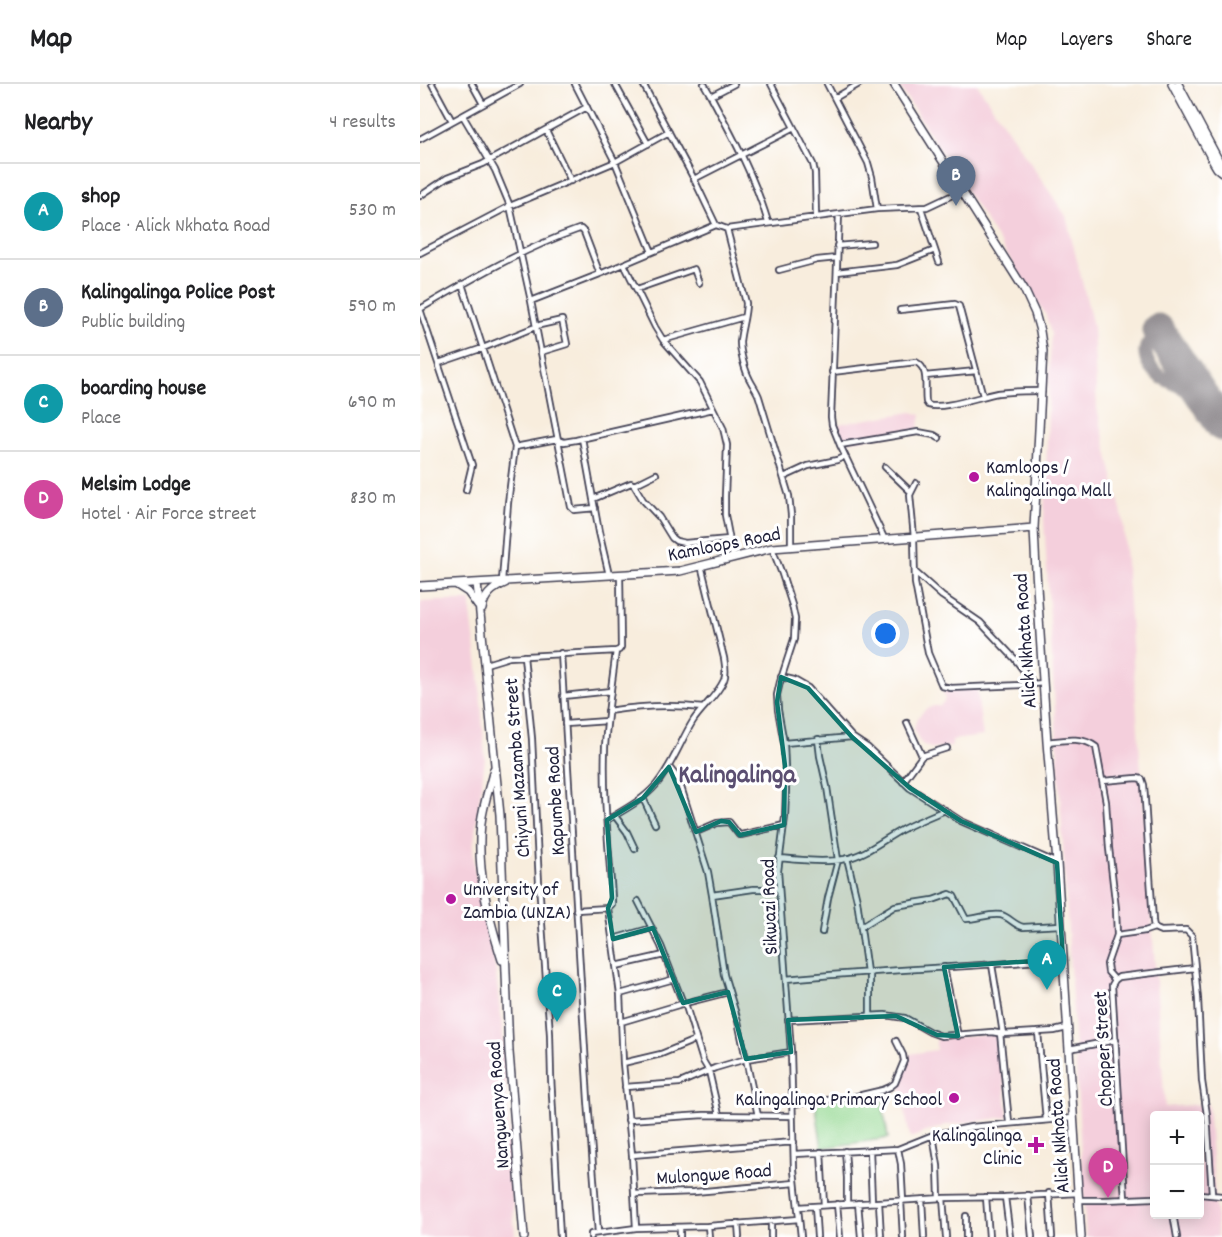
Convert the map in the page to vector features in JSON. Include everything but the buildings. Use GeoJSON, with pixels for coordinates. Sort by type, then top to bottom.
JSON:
{"type":"FeatureCollection","features":[{"type":"Feature","properties":{"kind":"main road","name":"Alick Nkhata Road"},"geometry":{"type":"LineString","coordinates":[[894,84],[1024,289],[1038,322],[1042,341],[1042,391],[1034,528],[1081,1237]]}},
{"type":"Feature","properties":{"kind":"main road"},"geometry":{"type":"LineString","coordinates":[[1172,84],[1220,165]]}},
{"type":"Feature","properties":{"kind":"main road"},"geometry":{"type":"LineString","coordinates":[[1178,84],[1220,165]]}},
{"type":"Feature","properties":{"kind":"main road"},"geometry":{"type":"LineString","coordinates":[[1212,148],[1222,152]]}},
{"type":"Feature","properties":{"kind":"main road","name":"Kamloops Road"},"geometry":{"type":"LineString","coordinates":[[420,586],[680,571],[772,548],[1034,528]]}},
{"type":"Feature","properties":{"kind":"main road"},"geometry":{"type":"LineString","coordinates":[[481,614],[482,604],[494,588],[514,581]]}},
{"type":"Feature","properties":{"kind":"main road","name":"Nangwenya Road"},"geometry":{"type":"LineString","coordinates":[[477,583],[500,815],[511,1081],[524,1237]]}},
{"type":"Feature","properties":{"kind":"main road"},"geometry":{"type":"LineString","coordinates":[[453,584],[474,598],[481,614]]}},
{"type":"Feature","properties":{"kind":"main road","name":"Nangwenya Road"},"geometry":{"type":"LineString","coordinates":[[495,763],[481,822],[480,868],[491,925],[506,971]]}},
{"type":"Feature","properties":{"kind":"street"},"geometry":{"type":"LineString","coordinates":[[432,84],[452,122]]}},
{"type":"Feature","properties":{"kind":"street"},"geometry":{"type":"LineString","coordinates":[[472,84],[483,104]]}},
{"type":"Feature","properties":{"kind":"street"},"geometry":{"type":"LineString","coordinates":[[420,139],[512,86],[520,84]]}},
{"type":"Feature","properties":{"kind":"street"},"geometry":{"type":"LineString","coordinates":[[575,84],[615,162],[652,252]]}},
{"type":"Feature","properties":{"kind":"street"},"geometry":{"type":"LineString","coordinates":[[615,84],[648,144]]}},
{"type":"Feature","properties":{"kind":"street"},"geometry":{"type":"LineString","coordinates":[[643,84],[716,225]]}},
{"type":"Feature","properties":{"kind":"street"},"geometry":{"type":"LineString","coordinates":[[704,84],[742,154],[768,222]]}},
{"type":"Feature","properties":{"kind":"street"},"geometry":{"type":"LineString","coordinates":[[711,96],[734,84]]}},
{"type":"Feature","properties":{"kind":"street"},"geometry":{"type":"LineString","coordinates":[[771,84],[813,164],[816,217]]}},
{"type":"Feature","properties":{"kind":"street"},"geometry":{"type":"LineString","coordinates":[[827,84],[868,163],[878,209]]}},
{"type":"Feature","properties":{"kind":"street"},"geometry":{"type":"LineString","coordinates":[[835,98],[859,84]]}},
{"type":"Feature","properties":{"kind":"street"},"geometry":{"type":"LineString","coordinates":[[420,196],[453,175],[477,167],[587,107]]}},
{"type":"Feature","properties":{"kind":"street"},"geometry":{"type":"LineString","coordinates":[[463,116],[490,160],[510,206],[571,507],[574,510],[595,508]]}},
{"type":"Feature","properties":{"kind":"street"},"geometry":{"type":"LineString","coordinates":[[694,179],[794,128]]}},
{"type":"Feature","properties":{"kind":"street"},"geometry":{"type":"LineString","coordinates":[[546,130],[572,181]]}},
{"type":"Feature","properties":{"kind":"street"},"geometry":{"type":"LineString","coordinates":[[420,254],[510,206],[615,162],[669,132]]}},
{"type":"Feature","properties":{"kind":"street"},"geometry":{"type":"LineString","coordinates":[[531,301],[716,225],[727,229],[878,209],[921,208],[961,191]]}},
{"type":"Feature","properties":{"kind":"street"},"geometry":{"type":"LineString","coordinates":[[921,208],[939,261]]}},
{"type":"Feature","properties":{"kind":"street"},"geometry":{"type":"LineString","coordinates":[[839,214],[832,425],[885,540]]}},
{"type":"Feature","properties":{"kind":"street"},"geometry":{"type":"LineString","coordinates":[[466,489],[472,465],[420,309],[519,254],[581,229],[600,274]]}},
{"type":"Feature","properties":{"kind":"street"},"geometry":{"type":"LineString","coordinates":[[727,229],[746,310],[740,341],[741,351],[750,382],[759,397],[789,496],[791,546]]}},
{"type":"Feature","properties":{"kind":"street"},"geometry":{"type":"LineString","coordinates":[[837,246],[872,243]]}},
{"type":"Feature","properties":{"kind":"street"},"geometry":{"type":"LineString","coordinates":[[837,272],[897,265],[935,250]]}},
{"type":"Feature","properties":{"kind":"street"},"geometry":{"type":"LineString","coordinates":[[779,270],[818,260],[837,258]]}},
{"type":"Feature","properties":{"kind":"street"},"geometry":{"type":"LineString","coordinates":[[624,264],[663,340],[700,382],[723,428],[726,439],[727,468],[725,505],[733,557]]}},
{"type":"Feature","properties":{"kind":"street"},"geometry":{"type":"LineString","coordinates":[[637,289],[694,269],[699,283]]}},
{"type":"Feature","properties":{"kind":"street"},"geometry":{"type":"LineString","coordinates":[[462,284],[515,447],[502,581]]}},
{"type":"Feature","properties":{"kind":"street"},"geometry":{"type":"LineString","coordinates":[[900,310],[957,305],[983,396]]}},
{"type":"Feature","properties":{"kind":"street"},"geometry":{"type":"LineString","coordinates":[[663,340],[744,317]]}},
{"type":"Feature","properties":{"kind":"street"},"geometry":{"type":"LineString","coordinates":[[439,363],[536,326],[562,320],[567,344],[541,352]]}},
{"type":"Feature","properties":{"kind":"street"},"geometry":{"type":"LineString","coordinates":[[832,372],[916,362],[923,368],[926,402],[932,407],[983,396],[1042,391]]}},
{"type":"Feature","properties":{"kind":"street"},"geometry":{"type":"LineString","coordinates":[[925,376],[976,371]]}},
{"type":"Feature","properties":{"kind":"street"},"geometry":{"type":"LineString","coordinates":[[515,447],[557,439],[564,442],[713,409]]}},
{"type":"Feature","properties":{"kind":"street"},"geometry":{"type":"LineString","coordinates":[[840,445],[918,432],[939,438]]}},
{"type":"Feature","properties":{"kind":"street"},"geometry":{"type":"LineString","coordinates":[[582,438],[609,574]]}},
{"type":"Feature","properties":{"kind":"street"},"geometry":{"type":"LineString","coordinates":[[784,477],[807,466],[837,460],[845,456]]}},
{"type":"Feature","properties":{"kind":"street"},"geometry":{"type":"LineString","coordinates":[[885,467],[911,492]]}},
{"type":"Feature","properties":{"kind":"street"},"geometry":{"type":"LineString","coordinates":[[593,499],[628,484],[634,485],[656,474]]}},
{"type":"Feature","properties":{"kind":"street"},"geometry":{"type":"LineString","coordinates":[[916,483],[911,492],[915,583],[928,653],[942,686],[951,688],[1043,682]]}},
{"type":"Feature","properties":{"kind":"street"},"geometry":{"type":"LineString","coordinates":[[634,485],[638,495],[659,517],[676,541],[685,543],[729,539]]}},
{"type":"Feature","properties":{"kind":"street","name":"Sikwazi Road"},"geometry":{"type":"LineString","coordinates":[[772,548],[795,619],[794,639],[778,688],[777,702],[784,743],[786,790],[779,858],[779,889],[793,1104],[795,1183],[801,1237]]}},
{"type":"Feature","properties":{"kind":"street"},"geometry":{"type":"LineString","coordinates":[[607,820],[643,798],[655,785],[669,767],[693,720],[725,678],[724,658],[700,566]]}},
{"type":"Feature","properties":{"kind":"street"},"geometry":{"type":"LineString","coordinates":[[915,572],[942,596],[980,622],[1014,658],[1034,684]]}},
{"type":"Feature","properties":{"kind":"street"},"geometry":{"type":"LineString","coordinates":[[486,664],[509,657],[619,650],[621,647],[620,574]]}},
{"type":"Feature","properties":{"kind":"street"},"geometry":{"type":"LineString","coordinates":[[576,910],[608,908],[612,904],[605,748],[616,651]]}},
{"type":"Feature","properties":{"kind":"street","name":"Kapumbe Road"},"geometry":{"type":"LineString","coordinates":[[561,653],[598,1233]]}},
{"type":"Feature","properties":{"kind":"street","name":"Chiyuni Mazamba Street"},"geometry":{"type":"LineString","coordinates":[[524,656],[532,739],[538,883],[550,1034],[560,1237]]}},
{"type":"Feature","properties":{"kind":"street"},"geometry":{"type":"LineString","coordinates":[[781,677],[794,680],[808,688],[852,737],[867,747],[903,782],[961,821],[1057,863]]}},
{"type":"Feature","properties":{"kind":"street"},"geometry":{"type":"LineString","coordinates":[[563,696],[611,691]]}},
{"type":"Feature","properties":{"kind":"street"},"geometry":{"type":"LineString","coordinates":[[608,711],[655,705],[703,708]]}},
{"type":"Feature","properties":{"kind":"street"},"geometry":{"type":"LineString","coordinates":[[565,724],[607,721]]}},
{"type":"Feature","properties":{"kind":"street"},"geometry":{"type":"LineString","coordinates":[[908,723],[922,756]]}},
{"type":"Feature","properties":{"kind":"street"},"geometry":{"type":"LineString","coordinates":[[784,743],[852,737]]}},
{"type":"Feature","properties":{"kind":"street"},"geometry":{"type":"LineString","coordinates":[[819,740],[838,860],[822,932]]}},
{"type":"Feature","properties":{"kind":"street"},"geometry":{"type":"LineString","coordinates":[[1047,742],[1083,740],[1096,747],[1103,781],[1116,909],[1118,935],[1107,964],[1108,972],[1115,980]]}},
{"type":"Feature","properties":{"kind":"street"},"geometry":{"type":"LineString","coordinates":[[903,782],[922,756],[947,748]]}},
{"type":"Feature","properties":{"kind":"street"},"geometry":{"type":"LineString","coordinates":[[669,767],[680,784],[708,872],[724,975],[738,1021],[758,1116]]}},
{"type":"Feature","properties":{"kind":"street"},"geometry":{"type":"LineString","coordinates":[[1103,781],[1137,778],[1142,779],[1144,784],[1154,928]]}},
{"type":"Feature","properties":{"kind":"street"},"geometry":{"type":"LineString","coordinates":[[643,798],[655,824]]}},
{"type":"Feature","properties":{"kind":"street"},"geometry":{"type":"LineString","coordinates":[[779,858],[838,860],[847,858],[945,810]]}},
{"type":"Feature","properties":{"kind":"street"},"geometry":{"type":"LineString","coordinates":[[615,816],[627,832],[635,849]]}},
{"type":"Feature","properties":{"kind":"street"},"geometry":{"type":"LineString","coordinates":[[696,832],[721,821],[729,822],[741,835],[784,825]]}},
{"type":"Feature","properties":{"kind":"street"},"geometry":{"type":"LineString","coordinates":[[847,858],[868,972],[870,1016]]}},
{"type":"Feature","properties":{"kind":"street"},"geometry":{"type":"LineString","coordinates":[[712,895],[753,889],[779,889]]}},
{"type":"Feature","properties":{"kind":"street"},"geometry":{"type":"LineString","coordinates":[[861,927],[896,906],[933,900],[950,894],[954,896],[966,919],[999,914],[1023,927],[1061,926]]}},
{"type":"Feature","properties":{"kind":"street"},"geometry":{"type":"LineString","coordinates":[[638,901],[684,1003],[695,1040],[709,1071],[719,1115]]}},
{"type":"Feature","properties":{"kind":"street"},"geometry":{"type":"LineString","coordinates":[[608,908],[620,994],[636,1228]]}},
{"type":"Feature","properties":{"kind":"street"},"geometry":{"type":"LineString","coordinates":[[614,939],[652,928]]}},
{"type":"Feature","properties":{"kind":"street"},"geometry":{"type":"LineString","coordinates":[[1118,935],[1144,932],[1154,928],[1161,931],[1186,930],[1192,936],[1212,1194]]}},
{"type":"Feature","properties":{"kind":"street"},"geometry":{"type":"LineString","coordinates":[[616,966],[664,955]]}},
{"type":"Feature","properties":{"kind":"street"},"geometry":{"type":"LineString","coordinates":[[786,979],[1063,959]]}},
{"type":"Feature","properties":{"kind":"street"},"geometry":{"type":"LineString","coordinates":[[992,965],[1009,1122]]}},
{"type":"Feature","properties":{"kind":"street"},"geometry":{"type":"LineString","coordinates":[[944,967],[958,1036]]}},
{"type":"Feature","properties":{"kind":"street","name":"Chopper Street"},"geometry":{"type":"LineString","coordinates":[[1125,1199],[1112,985],[1119,977],[1195,968]]}},
{"type":"Feature","properties":{"kind":"street"},"geometry":{"type":"LineString","coordinates":[[620,994],[674,979]]}},
{"type":"Feature","properties":{"kind":"street"},"geometry":{"type":"LineString","coordinates":[[621,1022],[728,992]]}},
{"type":"Feature","properties":{"kind":"street"},"geometry":{"type":"LineString","coordinates":[[788,1020],[885,1015],[901,1017],[941,1036],[1054,1031],[1067,1028]]}},
{"type":"Feature","properties":{"kind":"street"},"geometry":{"type":"LineString","coordinates":[[1038,1032],[1046,1120]]}},
{"type":"Feature","properties":{"kind":"street"},"geometry":{"type":"LineString","coordinates":[[623,1063],[661,1054],[695,1040]]}},
{"type":"Feature","properties":{"kind":"street"},"geometry":{"type":"LineString","coordinates":[[1069,1049],[1116,1040]]}},
{"type":"Feature","properties":{"kind":"street"},"geometry":{"type":"LineString","coordinates":[[793,1104],[853,1097],[890,1088],[895,1083],[904,1061],[896,1041]]}},
{"type":"Feature","properties":{"kind":"street"},"geometry":{"type":"LineString","coordinates":[[625,1087],[680,1083],[746,1059],[790,1052]]}},
{"type":"Feature","properties":{"kind":"street"},"geometry":{"type":"LineString","coordinates":[[628,1120],[719,1115],[793,1116]]}},
{"type":"Feature","properties":{"kind":"street"},"geometry":{"type":"LineString","coordinates":[[794,1155],[898,1149],[933,1135],[971,1126],[1073,1118]]}},
{"type":"Feature","properties":{"kind":"street"},"geometry":{"type":"LineString","coordinates":[[933,1135],[946,1237]]}},
{"type":"Feature","properties":{"kind":"street"},"geometry":{"type":"LineString","coordinates":[[632,1155],[794,1142]]}},
{"type":"Feature","properties":{"kind":"street"},"geometry":{"type":"LineString","coordinates":[[898,1149],[901,1164],[903,1237]]}},
{"type":"Feature","properties":{"kind":"street"},"geometry":{"type":"LineString","coordinates":[[870,1150],[872,1202]]}},
{"type":"Feature","properties":{"kind":"street"},"geometry":{"type":"LineString","coordinates":[[845,1151],[847,1204]]}},
{"type":"Feature","properties":{"kind":"street"},"geometry":{"type":"LineString","coordinates":[[821,1152],[824,1205]]}},
{"type":"Feature","properties":{"kind":"street","name":"Mulongwe Road"},"geometry":{"type":"LineString","coordinates":[[635,1194],[694,1192],[795,1183]]}},
{"type":"Feature","properties":{"kind":"street"},"geometry":{"type":"LineString","coordinates":[[798,1207],[1049,1193],[1125,1199],[1150,1198]]}},
{"type":"Feature","properties":{"kind":"street"},"geometry":{"type":"LineString","coordinates":[[1049,1193],[1052,1237]]}},
{"type":"Feature","properties":{"kind":"street"},"geometry":{"type":"LineString","coordinates":[[1204,1194],[1222,1196]]}},
{"type":"Feature","properties":{"kind":"street"},"geometry":{"type":"LineString","coordinates":[[1028,1195],[1032,1237]]}},
{"type":"Feature","properties":{"kind":"street"},"geometry":{"type":"LineString","coordinates":[[986,1197],[989,1237]]}},
{"type":"Feature","properties":{"kind":"street"},"geometry":{"type":"LineString","coordinates":[[1005,1197],[1010,1237]]}},
{"type":"Feature","properties":{"kind":"street"},"geometry":{"type":"LineString","coordinates":[[922,1200],[924,1237]]}},
{"type":"Feature","properties":{"kind":"street"},"geometry":{"type":"LineString","coordinates":[[879,1202],[881,1237]]}},
{"type":"Feature","properties":{"kind":"street"},"geometry":{"type":"LineString","coordinates":[[858,1203],[861,1237]]}},
{"type":"Feature","properties":{"kind":"street"},"geometry":{"type":"LineString","coordinates":[[837,1204],[840,1237]]}},
{"type":"Feature","properties":{"kind":"street"},"geometry":{"type":"LineString","coordinates":[[815,1206],[817,1237]]}},
{"type":"Feature","properties":{"kind":"street"},"geometry":{"type":"LineString","coordinates":[[966,1216],[966,1237]]}},
{"type":"Feature","properties":{"kind":"street"},"geometry":{"type":"LineString","coordinates":[[591,1237],[591,1234],[620,1234],[636,1228],[708,1226],[799,1219]]}},
{"type":"Feature","properties":{"kind":"street"},"geometry":{"type":"LineString","coordinates":[[1174,1219],[1177,1237]]}},
{"type":"Feature","properties":{"kind":"street"},"geometry":{"type":"LineString","coordinates":[[771,1221],[771,1237]]}},
{"type":"Feature","properties":{"kind":"street"},"geometry":{"type":"LineString","coordinates":[[738,1223],[739,1237]]}},
{"type":"Feature","properties":{"kind":"street"},"geometry":{"type":"LineString","coordinates":[[708,1226],[709,1237]]}},
{"type":"Feature","properties":{"kind":"street"},"geometry":{"type":"LineString","coordinates":[[680,1227],[680,1237]]}},
{"type":"Feature","properties":{"kind":"street"},"geometry":{"type":"LineString","coordinates":[[649,1228],[650,1237]]}},
{"type":"Feature","properties":{"kind":"highlighted area"},"geometry":{"type":"Polygon","coordinates":[[[781,677],[808,688],[852,737],[910,788],[961,821],[1057,863],[1063,959],[944,967],[958,1036],[937,1035],[896,1016],[788,1020],[791,1052],[746,1059],[728,992],[683,1003],[653,928],[613,939],[608,908],[612,898],[607,820],[643,798],[669,767],[696,832],[721,821],[729,822],[740,835],[784,825],[785,766],[777,702],[781,677]]]}},
{"type":"Feature","properties":{"kind":"shaded area"},"geometry":{"type":"Polygon","coordinates":[[[898,84],[977,84],[1066,216],[1093,326],[1097,408],[1123,519],[1165,1107],[1208,1104],[1218,1237],[1086,1237],[1044,520],[1051,334],[1046,315],[898,84]]]}},
{"type":"Feature","properties":{"kind":"shaded area"},"geometry":{"type":"Polygon","coordinates":[[[912,412],[921,415],[918,431],[843,442],[838,424],[912,412]]]}},
{"type":"Feature","properties":{"kind":"shaded area","name":"University of Zambia (UNZA)"},"geometry":{"type":"Polygon","coordinates":[[[471,601],[485,759],[473,849],[475,872],[495,966],[503,1037],[515,1237],[420,1237],[420,602],[471,601]]]}},
{"type":"Feature","properties":{"kind":"shaded area"},"geometry":{"type":"Polygon","coordinates":[[[977,687],[983,736],[952,740],[952,746],[941,748],[930,748],[922,744],[914,728],[917,718],[926,709],[940,706],[945,700],[943,692],[946,689],[977,687]]]}},
{"type":"Feature","properties":{"kind":"shaded area","name":"Kalingalinga Primary School"},"geometry":{"type":"Polygon","coordinates":[[[999,1034],[1008,1117],[946,1125],[910,1138],[899,1080],[910,1054],[936,1050],[936,1039],[999,1034]]]}},
{"type":"Feature","properties":{"kind":"green space"},"geometry":{"type":"Polygon","coordinates":[[[881,1092],[888,1138],[822,1148],[815,1102],[881,1092]]]}},
{"type":"Feature","properties":{"kind":"taxiway"},"geometry":{"type":"LineString","coordinates":[[1163,338],[1154,340],[1146,348],[1150,366],[1161,377],[1204,398]]}},
{"type":"Feature","properties":{"kind":"runway"},"geometry":{"type":"LineString","coordinates":[[1158,330],[1222,425]]}},
{"type":"Feature","properties":{"kind":"place","name":"Kalingalinga Police Post"},"geometry":{"type":"Point","coordinates":[956,206]}},
{"type":"Feature","properties":{"kind":"place","name":"Kamloops / Kalingalinga Mall"},"geometry":{"type":"Point","coordinates":[974,477]}},
{"type":"Feature","properties":{"kind":"place","name":"University of Zambia (UNZA)"},"geometry":{"type":"Point","coordinates":[451,899]}},
{"type":"Feature","properties":{"kind":"place","name":"shop"},"geometry":{"type":"Point","coordinates":[1047,990]}},
{"type":"Feature","properties":{"kind":"place","name":"boarding house"},"geometry":{"type":"Point","coordinates":[557,1022]}},
{"type":"Feature","properties":{"kind":"place","name":"Kalingalinga Primary School"},"geometry":{"type":"Point","coordinates":[954,1098]}},
{"type":"Feature","properties":{"kind":"place","name":"Kalingalinga Clinic"},"geometry":{"type":"Point","coordinates":[1036,1145]}},
{"type":"Feature","properties":{"kind":"place","name":"Melsim Lodge"},"geometry":{"type":"Point","coordinates":[1108,1198]}},
{"type":"Feature","properties":{"kind":"district","name":"Kalingalinga"},"geometry":{"type":"Point","coordinates":[737,773]}}]}
